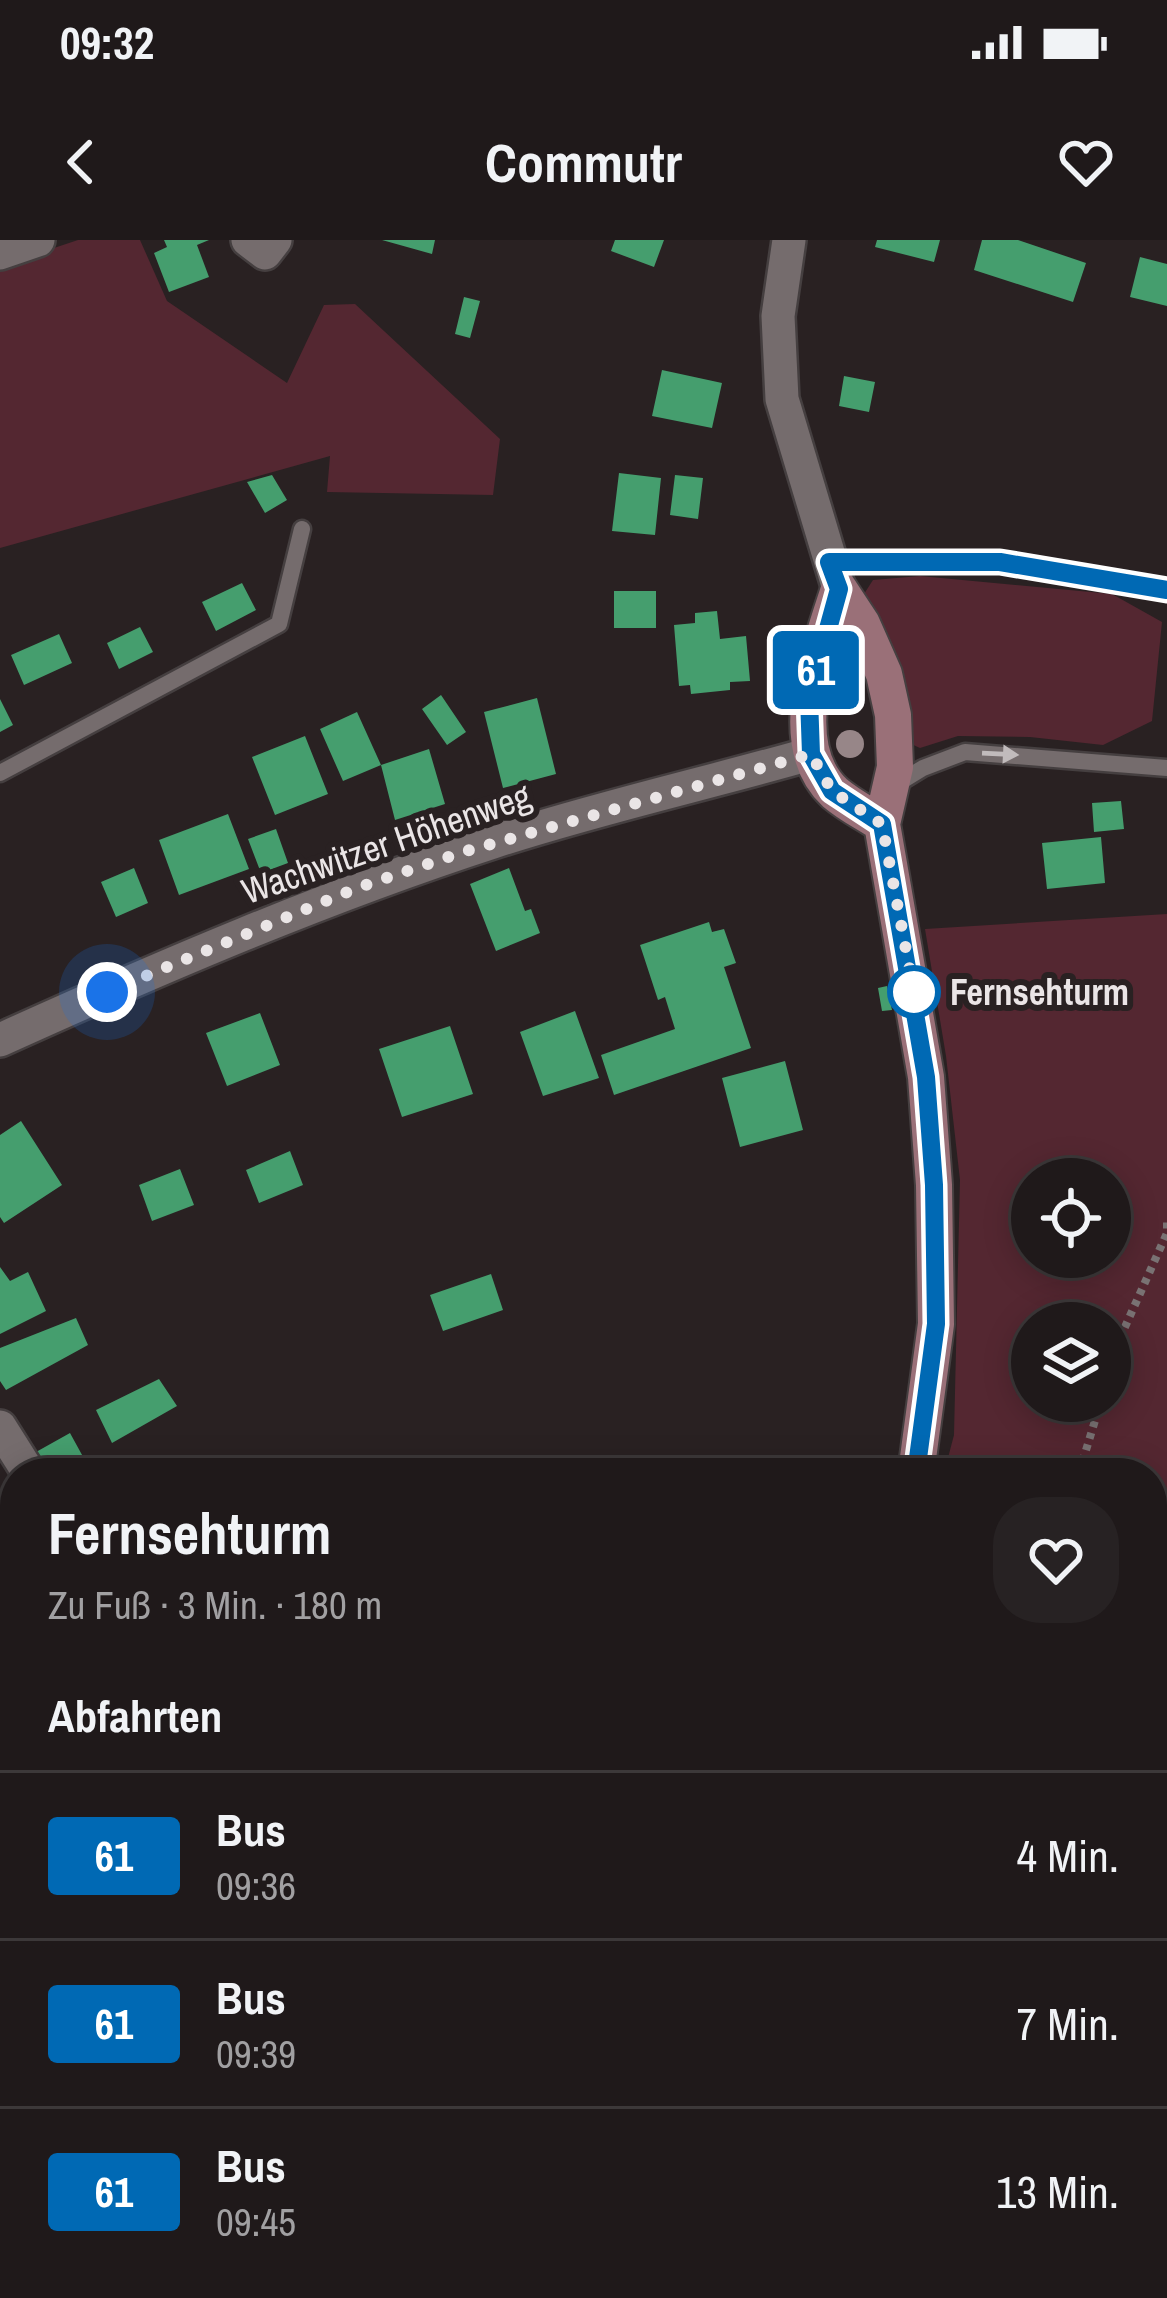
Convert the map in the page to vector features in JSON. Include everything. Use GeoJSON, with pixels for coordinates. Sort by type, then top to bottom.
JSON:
{"type":"FeatureCollection","features":[{"type":"Feature","properties":{"kind":"street"},"geometry":{"type":"LineString","coordinates":[[0,253],[38,240]]}},
{"type":"Feature","properties":{"kind":"street"},"geometry":{"type":"LineString","coordinates":[[248,240],[265,253],[274,240]]}},
{"type":"Feature","properties":{"kind":"street"},"geometry":{"type":"LineString","coordinates":[[789,240],[778,316],[782,399],[834,576],[884,674],[893,715],[892,788],[882,824],[926,1077],[934,1185],[936,1324],[918,1458]]}},
{"type":"Feature","properties":{"kind":"street"},"geometry":{"type":"LineString","coordinates":[[834,576],[809,698],[811,754],[832,791],[882,824]]}},
{"type":"Feature","properties":{"kind":"street","name":"Wachwitzer Höhenweg"},"geometry":{"type":"LineString","coordinates":[[0,1040],[357,888],[498,841],[811,754]]}},
{"type":"Feature","properties":{"kind":"street"},"geometry":{"type":"LineString","coordinates":[[0,1427],[20,1458]]}},
{"type":"Feature","properties":{"kind":"lane"},"geometry":{"type":"LineString","coordinates":[[0,773],[279,624],[302,529]]}},
{"type":"Feature","properties":{"kind":"lane"},"geometry":{"type":"LineString","coordinates":[[834,576],[1000,562],[1167,590]]}},
{"type":"Feature","properties":{"kind":"lane"},"geometry":{"type":"LineString","coordinates":[[892,788],[922,768],[965,752],[1167,768]]}},
{"type":"Feature","properties":{"kind":"path"},"geometry":{"type":"LineString","coordinates":[[1131,1314],[1167,1233],[1167,1221]]}},
{"type":"Feature","properties":{"kind":"path"},"geometry":{"type":"LineString","coordinates":[[1084,1458],[1095,1422]]}},
{"type":"Feature","properties":{"kind":"shaded area"},"geometry":{"type":"Polygon","coordinates":[[[78,240],[140,240],[167,301],[287,383],[324,305],[355,304],[500,439],[493,495],[327,492],[330,456],[0,548],[0,266],[78,240]]]}},
{"type":"Feature","properties":{"kind":"shaded area"},"geometry":{"type":"Polygon","coordinates":[[[920,576],[1112,594],[1162,622],[1152,721],[1103,745],[958,736],[920,748],[909,743],[864,594],[873,580],[920,576]]]}},
{"type":"Feature","properties":{"kind":"shaded area"},"geometry":{"type":"Polygon","coordinates":[[[1167,914],[1167,1458],[948,1458],[954,1435],[960,1180],[925,929],[1167,914]]]}},
{"type":"Feature","properties":{"kind":"building"},"geometry":{"type":"Polygon","coordinates":[[[164,240],[209,240],[197,245],[209,277],[169,292],[154,253],[167,247],[164,240]]]}},
{"type":"Feature","properties":{"kind":"building"},"geometry":{"type":"Polygon","coordinates":[[[382,240],[435,240],[432,254],[382,240]]]}},
{"type":"Feature","properties":{"kind":"building"},"geometry":{"type":"Polygon","coordinates":[[[615,240],[664,240],[654,267],[611,251],[615,240]]]}},
{"type":"Feature","properties":{"kind":"building"},"geometry":{"type":"Polygon","coordinates":[[[877,240],[940,240],[934,262],[875,247],[877,240]]]}},
{"type":"Feature","properties":{"kind":"building"},"geometry":{"type":"Polygon","coordinates":[[[982,240],[1018,240],[1086,263],[1073,302],[974,270],[982,240]]]}},
{"type":"Feature","properties":{"kind":"building"},"geometry":{"type":"Polygon","coordinates":[[[1140,257],[1167,264],[1167,306],[1130,297],[1140,257]]]}},
{"type":"Feature","properties":{"kind":"building"},"geometry":{"type":"Polygon","coordinates":[[[464,297],[480,301],[470,338],[455,334],[464,297]]]}},
{"type":"Feature","properties":{"kind":"building"},"geometry":{"type":"Polygon","coordinates":[[[662,370],[722,383],[712,428],[652,416],[662,370]]]}},
{"type":"Feature","properties":{"kind":"building"},"geometry":{"type":"Polygon","coordinates":[[[844,376],[875,382],[869,412],[839,406],[844,376]]]}},
{"type":"Feature","properties":{"kind":"building"},"geometry":{"type":"Polygon","coordinates":[[[619,473],[661,478],[655,535],[612,531],[619,473]]]}},
{"type":"Feature","properties":{"kind":"building"},"geometry":{"type":"Polygon","coordinates":[[[272,475],[287,500],[265,513],[247,482],[272,475]]]}},
{"type":"Feature","properties":{"kind":"building"},"geometry":{"type":"Polygon","coordinates":[[[675,475],[703,478],[698,519],[670,515],[675,475]]]}},
{"type":"Feature","properties":{"kind":"building"},"geometry":{"type":"Polygon","coordinates":[[[242,583],[256,610],[216,631],[202,602],[242,583]]]}},
{"type":"Feature","properties":{"kind":"building"},"geometry":{"type":"Polygon","coordinates":[[[614,591],[656,591],[656,628],[614,628],[614,591]]]}},
{"type":"Feature","properties":{"kind":"building"},"geometry":{"type":"Polygon","coordinates":[[[717,611],[720,639],[746,636],[750,681],[730,682],[730,690],[691,694],[690,685],[679,686],[674,625],[695,623],[695,613],[717,611]]]}},
{"type":"Feature","properties":{"kind":"building"},"geometry":{"type":"Polygon","coordinates":[[[140,627],[153,652],[119,669],[107,643],[140,627]]]}},
{"type":"Feature","properties":{"kind":"building"},"geometry":{"type":"Polygon","coordinates":[[[59,634],[72,663],[24,685],[11,655],[59,634]]]}},
{"type":"Feature","properties":{"kind":"building"},"geometry":{"type":"Polygon","coordinates":[[[441,695],[466,732],[447,745],[422,709],[441,695]]]}},
{"type":"Feature","properties":{"kind":"building"},"geometry":{"type":"Polygon","coordinates":[[[537,698],[556,774],[503,788],[484,712],[537,698]]]}},
{"type":"Feature","properties":{"kind":"building"},"geometry":{"type":"Polygon","coordinates":[[[0,699],[13,725],[0,732],[0,699]]]}},
{"type":"Feature","properties":{"kind":"building"},"geometry":{"type":"Polygon","coordinates":[[[357,712],[381,765],[343,781],[320,729],[357,712]]]}},
{"type":"Feature","properties":{"kind":"building"},"geometry":{"type":"Polygon","coordinates":[[[305,736],[328,794],[275,815],[252,757],[305,736]]]}},
{"type":"Feature","properties":{"kind":"building"},"geometry":{"type":"Polygon","coordinates":[[[429,749],[445,804],[395,820],[381,765],[429,749]]]}},
{"type":"Feature","properties":{"kind":"building"},"geometry":{"type":"Polygon","coordinates":[[[1121,801],[1124,829],[1094,832],[1092,803],[1121,801]]]}},
{"type":"Feature","properties":{"kind":"building"},"geometry":{"type":"Polygon","coordinates":[[[228,814],[249,869],[179,895],[159,840],[228,814]]]}},
{"type":"Feature","properties":{"kind":"building"},"geometry":{"type":"Polygon","coordinates":[[[276,829],[288,863],[261,873],[248,839],[276,829]]]}},
{"type":"Feature","properties":{"kind":"building"},"geometry":{"type":"Polygon","coordinates":[[[1101,837],[1105,883],[1047,889],[1042,843],[1101,837]]]}},
{"type":"Feature","properties":{"kind":"building"},"geometry":{"type":"Polygon","coordinates":[[[134,868],[148,903],[116,917],[101,882],[134,868]]]}},
{"type":"Feature","properties":{"kind":"building"},"geometry":{"type":"Polygon","coordinates":[[[509,868],[525,911],[531,909],[540,933],[496,951],[470,884],[509,868]]]}},
{"type":"Feature","properties":{"kind":"building"},"geometry":{"type":"Polygon","coordinates":[[[709,922],[712,932],[724,929],[736,963],[724,967],[751,1048],[614,1095],[601,1055],[675,1029],[665,997],[658,1000],[640,945],[709,922]]]}},
{"type":"Feature","properties":{"kind":"building"},"geometry":{"type":"Polygon","coordinates":[[[887,986],[892,1010],[882,1011],[878,988],[887,986]]]}},
{"type":"Feature","properties":{"kind":"building"},"geometry":{"type":"Polygon","coordinates":[[[575,1011],[599,1078],[543,1096],[520,1032],[575,1011]]]}},
{"type":"Feature","properties":{"kind":"building"},"geometry":{"type":"Polygon","coordinates":[[[260,1013],[280,1065],[227,1086],[206,1033],[260,1013]]]}},
{"type":"Feature","properties":{"kind":"building"},"geometry":{"type":"Polygon","coordinates":[[[450,1026],[473,1094],[402,1117],[379,1049],[450,1026]]]}},
{"type":"Feature","properties":{"kind":"building"},"geometry":{"type":"Polygon","coordinates":[[[785,1061],[803,1130],[740,1147],[722,1078],[785,1061]]]}},
{"type":"Feature","properties":{"kind":"building"},"geometry":{"type":"Polygon","coordinates":[[[21,1121],[62,1185],[4,1223],[0,1217],[0,1135],[21,1121]]]}},
{"type":"Feature","properties":{"kind":"building"},"geometry":{"type":"Polygon","coordinates":[[[290,1151],[303,1185],[259,1203],[246,1170],[290,1151]]]}},
{"type":"Feature","properties":{"kind":"building"},"geometry":{"type":"Polygon","coordinates":[[[180,1169],[194,1205],[152,1221],[139,1185],[180,1169]]]}},
{"type":"Feature","properties":{"kind":"building"},"geometry":{"type":"Polygon","coordinates":[[[0,1267],[10,1281],[28,1272],[46,1311],[0,1334],[0,1267]]]}},
{"type":"Feature","properties":{"kind":"building"},"geometry":{"type":"Polygon","coordinates":[[[491,1274],[503,1310],[443,1331],[430,1295],[491,1274]]]}},
{"type":"Feature","properties":{"kind":"building"},"geometry":{"type":"Polygon","coordinates":[[[76,1318],[88,1345],[6,1390],[0,1381],[0,1348],[76,1318]]]}},
{"type":"Feature","properties":{"kind":"building"},"geometry":{"type":"Polygon","coordinates":[[[159,1379],[177,1406],[112,1443],[96,1410],[159,1379]]]}},
{"type":"Feature","properties":{"kind":"building"},"geometry":{"type":"Polygon","coordinates":[[[70,1433],[84,1458],[39,1458],[36,1452],[70,1433]]]}},
{"type":"Feature","properties":{"kind":"bus line","name":"61"},"geometry":{"type":"LineString","coordinates":[[920,1458],[936,1324],[934,1185],[926,1077],[882,824],[832,791],[811,754],[809,698],[839,589],[829,562],[1000,562],[1167,590]]}},
{"type":"Feature","properties":{"kind":"place","name":"Fernsehturm"},"geometry":{"type":"Point","coordinates":[914,992]}},
{"type":"Feature","properties":{"kind":"route"},"geometry":{"type":"LineString","coordinates":[[107,992],[357,888],[463,852],[811,754],[832,791],[882,824],[914,992]]}}]}
